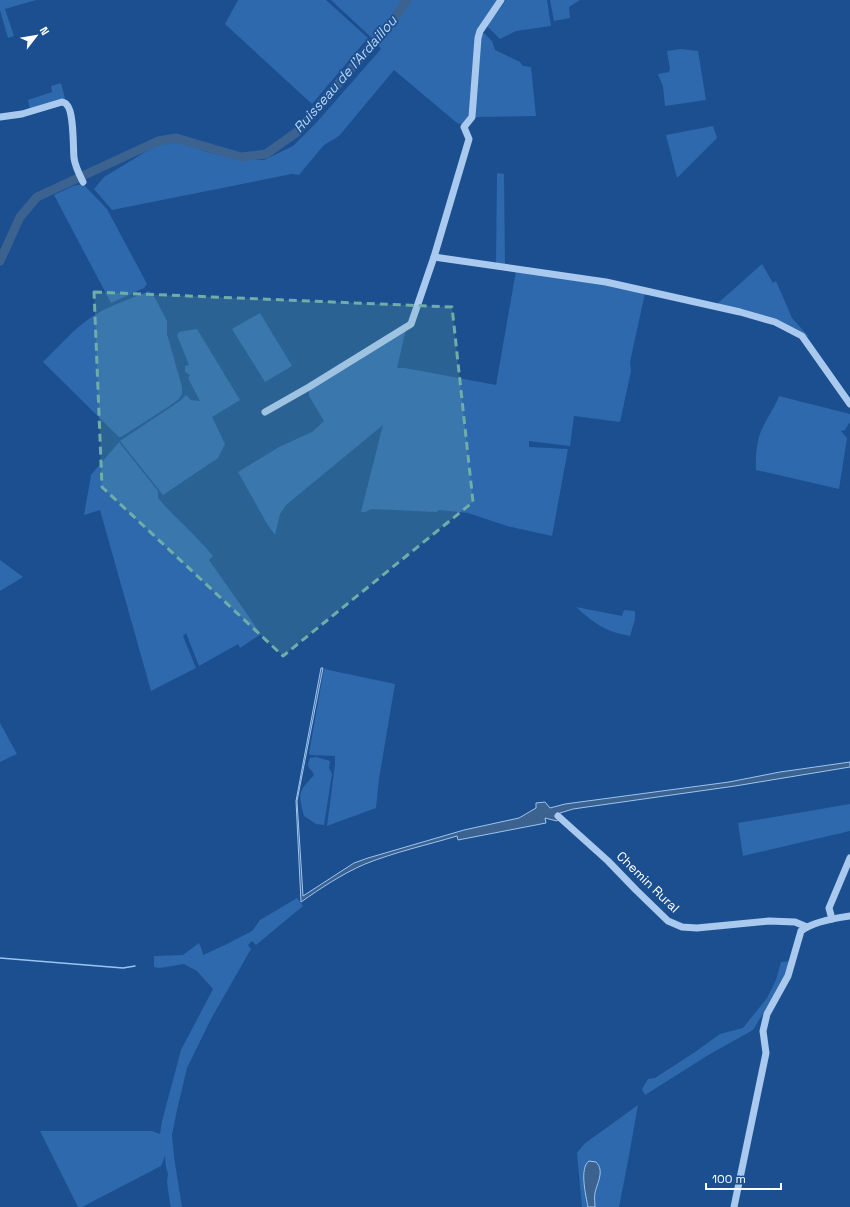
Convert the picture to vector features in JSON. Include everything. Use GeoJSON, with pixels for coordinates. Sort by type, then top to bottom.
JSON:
{"type":"FeatureCollection","features":[{"type":"Feature","properties":{"kind":"street"},"geometry":{"type":"LineString","coordinates":[[265,412],[309,387],[411,324],[434,257],[469,139],[464,127],[472,117],[478,38],[480,31],[501,0]]}},
{"type":"Feature","properties":{"kind":"street"},"geometry":{"type":"LineString","coordinates":[[0,117],[22,114],[62,102],[65,103],[70,109],[74,157],[83,182]]}},
{"type":"Feature","properties":{"kind":"street"},"geometry":{"type":"LineString","coordinates":[[434,257],[606,282],[740,312],[775,322],[802,336],[850,404]]}},
{"type":"Feature","properties":{"kind":"street","name":"Chemin Rural"},"geometry":{"type":"LineString","coordinates":[[558,816],[608,860],[668,921],[682,927],[697,928],[769,921],[795,922],[807,927]]}},
{"type":"Feature","properties":{"kind":"street"},"geometry":{"type":"LineString","coordinates":[[832,919],[829,908],[850,858]]}},
{"type":"Feature","properties":{"kind":"street"},"geometry":{"type":"LineString","coordinates":[[734,1207],[766,1053],[763,1031],[766,1014],[788,976],[801,931],[807,927],[832,919],[850,916]]}},
{"type":"Feature","properties":{"kind":"highlighted area"},"geometry":{"type":"Polygon","coordinates":[[[94,292],[452,307],[473,502],[283,656],[102,487],[94,292]]]}},
{"type":"Feature","properties":{"kind":"shaded area"},"geometry":{"type":"Polygon","coordinates":[[[0,0],[36,0],[5,9],[14,36],[8,38],[0,10],[0,0]]]}},
{"type":"Feature","properties":{"kind":"shaded area"},"geometry":{"type":"Polygon","coordinates":[[[238,0],[326,0],[368,38],[312,104],[225,24],[238,0]]]}},
{"type":"Feature","properties":{"kind":"shaded area"},"geometry":{"type":"Polygon","coordinates":[[[331,0],[501,0],[477,33],[470,113],[463,125],[457,123],[394,70],[339,136],[324,145],[299,175],[292,174],[112,210],[94,189],[104,177],[160,143],[179,141],[204,151],[239,160],[264,160],[293,146],[317,122],[381,49],[375,41],[331,0]]]}},
{"type":"Feature","properties":{"kind":"shaded area"},"geometry":{"type":"Polygon","coordinates":[[[506,0],[547,0],[551,26],[516,31],[500,39],[487,26],[506,0]]]}},
{"type":"Feature","properties":{"kind":"shaded area"},"geometry":{"type":"Polygon","coordinates":[[[550,0],[580,0],[569,7],[570,18],[554,21],[550,0]]]}},
{"type":"Feature","properties":{"kind":"shaded area"},"geometry":{"type":"Polygon","coordinates":[[[484,33],[492,41],[495,50],[520,62],[523,66],[531,67],[536,116],[476,117],[476,84],[481,37],[484,33]]]}},
{"type":"Feature","properties":{"kind":"shaded area"},"geometry":{"type":"Polygon","coordinates":[[[681,49],[698,51],[706,100],[665,106],[663,87],[658,74],[669,72],[670,69],[667,51],[681,49]]]}},
{"type":"Feature","properties":{"kind":"shaded area"},"geometry":{"type":"Polygon","coordinates":[[[61,83],[65,98],[63,100],[30,109],[28,100],[52,92],[51,86],[61,83]]]}},
{"type":"Feature","properties":{"kind":"shaded area"},"geometry":{"type":"Polygon","coordinates":[[[713,126],[717,138],[677,178],[666,135],[713,126]]]}},
{"type":"Feature","properties":{"kind":"shaded area"},"geometry":{"type":"Polygon","coordinates":[[[497,173],[504,174],[505,265],[496,264],[497,173]]]}},
{"type":"Feature","properties":{"kind":"shaded area"},"geometry":{"type":"Polygon","coordinates":[[[83,184],[107,209],[147,284],[144,288],[111,303],[54,195],[73,186],[83,184]]]}},
{"type":"Feature","properties":{"kind":"shaded area"},"geometry":{"type":"Polygon","coordinates":[[[762,264],[773,283],[776,281],[792,318],[809,337],[772,320],[717,304],[762,264]]]}},
{"type":"Feature","properties":{"kind":"shaded area"},"geometry":{"type":"Polygon","coordinates":[[[516,271],[604,284],[645,293],[630,362],[631,371],[620,422],[574,416],[570,446],[529,441],[529,447],[568,449],[552,536],[507,526],[468,513],[439,510],[437,512],[371,509],[361,512],[383,425],[286,505],[280,514],[275,535],[238,472],[279,447],[312,432],[324,421],[309,396],[309,388],[406,329],[397,368],[405,368],[496,385],[516,271]]]}},
{"type":"Feature","properties":{"kind":"shaded area"},"geometry":{"type":"Polygon","coordinates":[[[149,291],[155,298],[167,321],[167,334],[182,387],[182,394],[179,399],[168,407],[119,437],[43,362],[72,333],[90,318],[112,306],[149,291]]]}},
{"type":"Feature","properties":{"kind":"shaded area"},"geometry":{"type":"Polygon","coordinates":[[[260,313],[292,366],[265,382],[232,329],[260,313]]]}},
{"type":"Feature","properties":{"kind":"shaded area"},"geometry":{"type":"Polygon","coordinates":[[[197,329],[240,400],[212,417],[225,444],[218,458],[163,495],[120,441],[180,401],[186,395],[191,400],[200,401],[188,378],[190,375],[185,372],[185,366],[189,365],[177,335],[179,332],[197,329]]]}},
{"type":"Feature","properties":{"kind":"shaded area"},"geometry":{"type":"Polygon","coordinates":[[[779,396],[850,414],[850,422],[845,430],[841,431],[847,438],[839,489],[756,470],[756,454],[759,436],[779,396]]]}},
{"type":"Feature","properties":{"kind":"shaded area"},"geometry":{"type":"Polygon","coordinates":[[[119,442],[158,491],[158,498],[213,556],[209,560],[261,634],[240,648],[238,644],[199,666],[186,633],[183,636],[196,668],[151,691],[100,510],[84,515],[91,475],[119,442]]]}},
{"type":"Feature","properties":{"kind":"shaded area"},"geometry":{"type":"Polygon","coordinates":[[[0,560],[23,577],[0,591],[0,560]]]}},
{"type":"Feature","properties":{"kind":"shaded area"},"geometry":{"type":"Polygon","coordinates":[[[576,607],[622,616],[624,610],[635,611],[635,619],[630,636],[613,632],[600,626],[576,607]]]}},
{"type":"Feature","properties":{"kind":"shaded area"},"geometry":{"type":"Polygon","coordinates":[[[321,668],[323,668],[297,801],[303,896],[354,863],[464,830],[519,818],[536,808],[536,803],[545,802],[550,808],[565,804],[729,782],[780,772],[850,762],[850,767],[735,786],[573,809],[560,813],[557,821],[545,818],[546,823],[458,840],[457,836],[399,852],[365,864],[348,872],[301,902],[296,801],[321,668]]]}},
{"type":"Feature","properties":{"kind":"shaded area"},"geometry":{"type":"Polygon","coordinates":[[[324,669],[395,684],[379,779],[376,808],[327,826],[335,756],[310,755],[309,753],[324,669]]]}},
{"type":"Feature","properties":{"kind":"shaded area"},"geometry":{"type":"Polygon","coordinates":[[[0,723],[17,754],[0,762],[0,723]]]}},
{"type":"Feature","properties":{"kind":"shaded area"},"geometry":{"type":"Polygon","coordinates":[[[316,757],[330,761],[329,768],[332,774],[324,825],[316,824],[304,816],[300,797],[302,789],[314,775],[308,766],[310,758],[316,757]]]}},
{"type":"Feature","properties":{"kind":"shaded area"},"geometry":{"type":"Polygon","coordinates":[[[850,804],[850,831],[743,856],[738,823],[850,804]]]}},
{"type":"Feature","properties":{"kind":"shaded area"},"geometry":{"type":"Polygon","coordinates":[[[297,898],[303,906],[256,945],[252,941],[248,945],[251,949],[211,1019],[187,1068],[172,1135],[182,1207],[171,1207],[170,1204],[165,1156],[161,1166],[82,1207],[78,1207],[40,1131],[152,1131],[160,1134],[162,1121],[181,1050],[213,989],[197,971],[184,964],[159,968],[154,967],[154,956],[183,955],[199,943],[203,955],[252,931],[260,920],[297,898]]]}},
{"type":"Feature","properties":{"kind":"shaded area"},"geometry":{"type":"Polygon","coordinates":[[[791,961],[785,977],[753,1030],[710,1054],[645,1095],[642,1089],[648,1079],[655,1078],[720,1034],[743,1028],[767,998],[776,980],[781,962],[791,961]]]}},
{"type":"Feature","properties":{"kind":"shaded area"},"geometry":{"type":"Polygon","coordinates":[[[638,1105],[619,1207],[582,1207],[577,1153],[584,1144],[638,1105]]]}},
{"type":"Feature","properties":{"kind":"shaded area"},"geometry":{"type":"Polygon","coordinates":[[[589,1161],[596,1162],[600,1169],[600,1177],[595,1195],[595,1207],[588,1207],[585,1189],[584,1170],[589,1161]]]}},
{"type":"Feature","properties":{"kind":"waterway","name":"Ruisseau de l'Ardaillou"},"geometry":{"type":"LineString","coordinates":[[0,261],[20,217],[37,197],[158,141],[176,138],[241,157],[266,154],[297,132],[372,44],[388,28],[407,0]]}},
{"type":"Feature","properties":{"kind":"waterway"},"geometry":{"type":"LineString","coordinates":[[0,958],[123,968],[135,966]]}}]}
